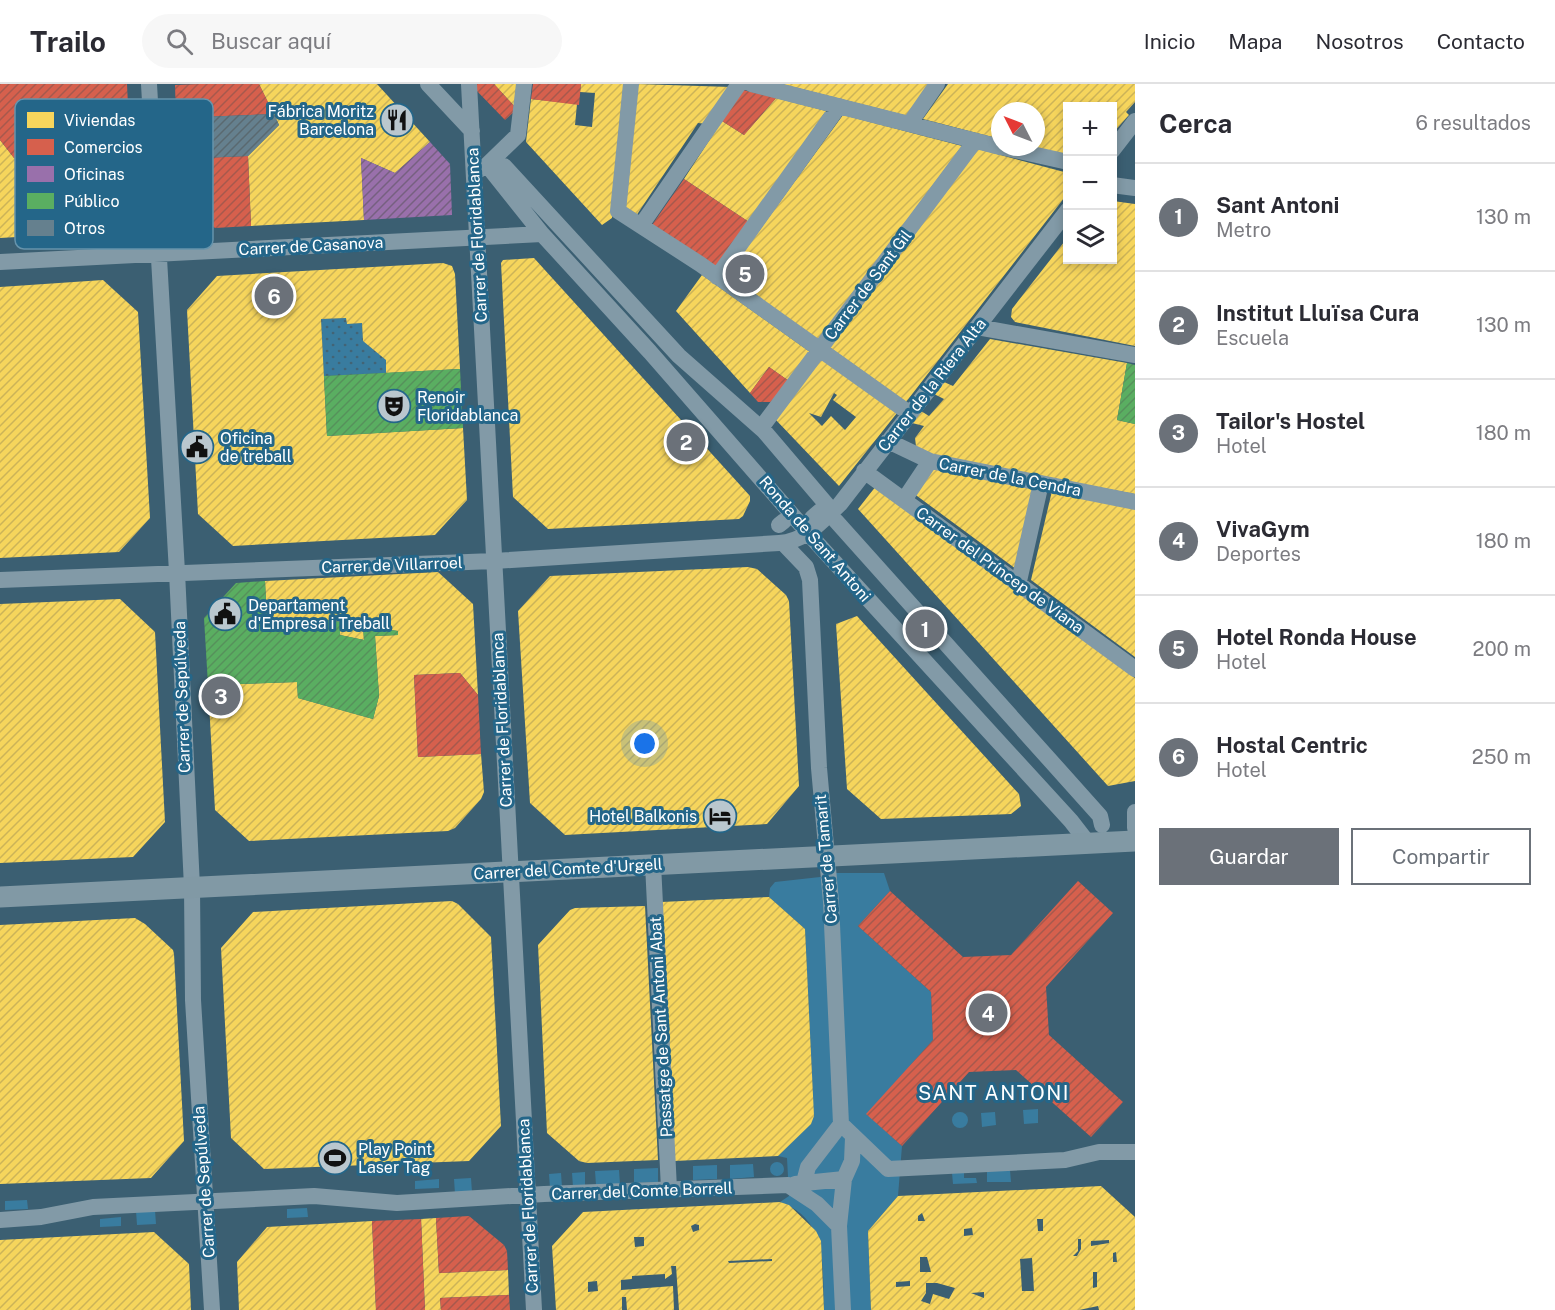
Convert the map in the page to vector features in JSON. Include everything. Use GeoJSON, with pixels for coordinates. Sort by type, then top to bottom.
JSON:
{"type":"FeatureCollection","features":[{"type":"Feature","properties":{"kind":"main road","name":"Carrer del Comte d'Urgell"},"geometry":{"type":"LineString","coordinates":[[0,897],[1135,841]]}},
{"type":"Feature","properties":{"kind":"street","name":"Carrer de Sepúlveda"},"geometry":{"type":"LineString","coordinates":[[149,84],[150,99]]}},
{"type":"Feature","properties":{"kind":"street"},"geometry":{"type":"LineString","coordinates":[[428,84],[472,131]]}},
{"type":"Feature","properties":{"kind":"street","name":"Carrer de Floridablanca"},"geometry":{"type":"LineString","coordinates":[[469,84],[472,131],[488,168],[477,238],[534,1310]]}},
{"type":"Feature","properties":{"kind":"street"},"geometry":{"type":"LineString","coordinates":[[488,168],[518,135],[524,84]]}},
{"type":"Feature","properties":{"kind":"street"},"geometry":{"type":"LineString","coordinates":[[631,84],[618,212],[642,224],[909,412]]}},
{"type":"Feature","properties":{"kind":"street"},"geometry":{"type":"LineString","coordinates":[[642,224],[739,84]]}},
{"type":"Feature","properties":{"kind":"street"},"geometry":{"type":"LineString","coordinates":[[751,84],[991,145]]}},
{"type":"Feature","properties":{"kind":"street"},"geometry":{"type":"LineString","coordinates":[[910,123],[938,84]]}},
{"type":"Feature","properties":{"kind":"street"},"geometry":{"type":"LineString","coordinates":[[717,277],[838,106]]}},
{"type":"Feature","properties":{"kind":"street"},"geometry":{"type":"LineString","coordinates":[[1117,146],[1135,121]]}},
{"type":"Feature","properties":{"kind":"street","name":"Carrer de Sant Gil"},"geometry":{"type":"LineString","coordinates":[[761,428],[975,141]]}},
{"type":"Feature","properties":{"kind":"street"},"geometry":{"type":"LineString","coordinates":[[1041,156],[1063,161]]}},
{"type":"Feature","properties":{"kind":"street","name":"Ronda de Sant Antoni"},"geometry":{"type":"LineString","coordinates":[[488,168],[792,530],[1071,821],[1088,843]]}},
{"type":"Feature","properties":{"kind":"street","name":"Ronda de Sant Antoni"},"geometry":{"type":"LineString","coordinates":[[488,168],[679,356],[761,428],[827,505],[792,530]]}},
{"type":"Feature","properties":{"kind":"street"},"geometry":{"type":"LineString","coordinates":[[1117,186],[1135,188]]}},
{"type":"Feature","properties":{"kind":"street","name":"Carrer de la Riera Alta"},"geometry":{"type":"LineString","coordinates":[[792,530],[840,504],[909,412],[1063,216]]}},
{"type":"Feature","properties":{"kind":"street"},"geometry":{"type":"LineString","coordinates":[[477,238],[542,234]]}},
{"type":"Feature","properties":{"kind":"street","name":"Carrer de Casanova"},"geometry":{"type":"LineString","coordinates":[[0,262],[477,238]]}},
{"type":"Feature","properties":{"kind":"street","name":"Carrer de Sepúlveda"},"geometry":{"type":"LineString","coordinates":[[161,249],[192,887],[193,1000],[212,1310]]}},
{"type":"Feature","properties":{"kind":"street"},"geometry":{"type":"LineString","coordinates":[[977,327],[1135,355]]}},
{"type":"Feature","properties":{"kind":"street","name":"Carrer de la Cendra"},"geometry":{"type":"LineString","coordinates":[[888,441],[930,461],[1135,502]]}},
{"type":"Feature","properties":{"kind":"street"},"geometry":{"type":"LineString","coordinates":[[904,500],[930,461]]}},
{"type":"Feature","properties":{"kind":"street","name":"Carrer del Príncep de Viana"},"geometry":{"type":"LineString","coordinates":[[864,471],[1135,669]]}},
{"type":"Feature","properties":{"kind":"street"},"geometry":{"type":"LineString","coordinates":[[1019,581],[1041,483]]}},
{"type":"Feature","properties":{"kind":"street","name":"Ronda de Sant Antoni"},"geometry":{"type":"LineString","coordinates":[[836,521],[1100,816],[1102,825]]}},
{"type":"Feature","properties":{"kind":"street","name":"Carrer de Villarroel"},"geometry":{"type":"LineString","coordinates":[[0,580],[494,561],[792,530]]}},
{"type":"Feature","properties":{"kind":"street","name":"Carrer de Tamarit"},"geometry":{"type":"LineString","coordinates":[[792,530],[810,580],[825,855],[831,902],[841,1124]]}},
{"type":"Feature","properties":{"kind":"street"},"geometry":{"type":"LineString","coordinates":[[1135,812],[1135,828]]}},
{"type":"Feature","properties":{"kind":"street","name":"Passatge de Sant Antoni Abat"},"geometry":{"type":"LineString","coordinates":[[653,864],[669,1189]]}},
{"type":"Feature","properties":{"kind":"street"},"geometry":{"type":"LineString","coordinates":[[839,1226],[796,1184],[841,1124],[852,1138],[885,1166],[898,1169],[1065,1160],[1099,1152],[1135,1152]]}},
{"type":"Feature","properties":{"kind":"street"},"geometry":{"type":"LineString","coordinates":[[843,1310],[839,1226],[852,1138]]}},
{"type":"Feature","properties":{"kind":"street","name":"Carrer del Comte Borrell"},"geometry":{"type":"LineString","coordinates":[[0,1220],[41,1217],[93,1207],[314,1196],[396,1203],[796,1184],[885,1166]]}},
{"type":"Feature","properties":{"kind":"shaded area"},"geometry":{"type":"Polygon","coordinates":[[[346,318],[347,324],[362,323],[363,340],[386,360],[386,373],[324,376],[321,319],[346,318]]]}},
{"type":"Feature","properties":{"kind":"shaded area"},"geometry":{"type":"Polygon","coordinates":[[[835,873],[884,873],[890,891],[858,926],[931,992],[933,1040],[867,1114],[902,1146],[898,1196],[868,1231],[871,1310],[824,1310],[822,1262],[815,1233],[807,1220],[796,1210],[780,1202],[789,1196],[787,1158],[778,1156],[801,1133],[813,1099],[805,929],[769,897],[770,888],[775,882],[829,876],[835,873]]]}},
{"type":"Feature","properties":{"kind":"shaded area"},"geometry":{"type":"Polygon","coordinates":[[[1038,1109],[1038,1123],[1024,1124],[1023,1110],[1038,1109]]]}},
{"type":"Feature","properties":{"kind":"shaded area"},"geometry":{"type":"Polygon","coordinates":[[[960,1112],[966,1114],[968,1120],[966,1126],[960,1128],[954,1126],[952,1120],[954,1114],[960,1112]]]}},
{"type":"Feature","properties":{"kind":"shaded area"},"geometry":{"type":"Polygon","coordinates":[[[995,1112],[996,1125],[982,1127],[981,1113],[995,1112]]]}},
{"type":"Feature","properties":{"kind":"shaded area"},"geometry":{"type":"Polygon","coordinates":[[[774,1162],[780,1162],[784,1169],[780,1176],[774,1176],[770,1172],[770,1166],[774,1162]]]}},
{"type":"Feature","properties":{"kind":"shaded area"},"geometry":{"type":"Polygon","coordinates":[[[753,1164],[754,1177],[730,1179],[730,1165],[753,1164]]]}},
{"type":"Feature","properties":{"kind":"shaded area"},"geometry":{"type":"Polygon","coordinates":[[[717,1165],[717,1179],[693,1180],[693,1166],[717,1165]]]}},
{"type":"Feature","properties":{"kind":"shaded area"},"geometry":{"type":"Polygon","coordinates":[[[658,1168],[658,1182],[634,1183],[634,1169],[658,1168]]]}},
{"type":"Feature","properties":{"kind":"shaded area"},"geometry":{"type":"Polygon","coordinates":[[[619,1170],[620,1184],[596,1185],[595,1171],[619,1170]]]}},
{"type":"Feature","properties":{"kind":"shaded area"},"geometry":{"type":"Polygon","coordinates":[[[1010,1170],[1011,1182],[987,1182],[987,1171],[1010,1170]]]}},
{"type":"Feature","properties":{"kind":"shaded area"},"geometry":{"type":"Polygon","coordinates":[[[585,1172],[585,1186],[573,1187],[572,1173],[585,1172]]]}},
{"type":"Feature","properties":{"kind":"shaded area"},"geometry":{"type":"Polygon","coordinates":[[[964,1172],[964,1178],[976,1178],[977,1183],[953,1184],[952,1173],[964,1172]]]}},
{"type":"Feature","properties":{"kind":"shaded area"},"geometry":{"type":"Polygon","coordinates":[[[561,1173],[562,1187],[550,1188],[549,1174],[561,1173]]]}},
{"type":"Feature","properties":{"kind":"shaded area"},"geometry":{"type":"Polygon","coordinates":[[[471,1178],[472,1192],[455,1194],[454,1179],[471,1178]]]}},
{"type":"Feature","properties":{"kind":"shaded area"},"geometry":{"type":"Polygon","coordinates":[[[439,1179],[439,1188],[415,1189],[415,1181],[439,1179]]]}},
{"type":"Feature","properties":{"kind":"shaded area"},"geometry":{"type":"Polygon","coordinates":[[[27,1200],[28,1209],[5,1210],[5,1201],[27,1200]]]}},
{"type":"Feature","properties":{"kind":"shaded area"},"geometry":{"type":"Polygon","coordinates":[[[307,1208],[308,1217],[287,1218],[287,1209],[307,1208]]]}},
{"type":"Feature","properties":{"kind":"shaded area"},"geometry":{"type":"Polygon","coordinates":[[[155,1210],[156,1224],[137,1225],[136,1211],[155,1210]]]}},
{"type":"Feature","properties":{"kind":"shaded area"},"geometry":{"type":"Polygon","coordinates":[[[121,1217],[121,1226],[100,1227],[100,1219],[121,1217]]]}},
{"type":"Feature","properties":{"kind":"building: Viviendas"},"geometry":{"type":"Polygon","coordinates":[[[259,84],[377,84],[430,142],[395,173],[361,158],[364,220],[251,226],[248,156],[279,125],[259,84]]]}},
{"type":"Feature","properties":{"kind":"building: Viviendas"},"geometry":{"type":"Polygon","coordinates":[[[494,84],[520,84],[517,109],[494,84]]]}},
{"type":"Feature","properties":{"kind":"building: Viviendas"},"geometry":{"type":"Polygon","coordinates":[[[581,84],[626,84],[612,218],[602,225],[526,142],[531,99],[577,104],[575,125],[592,127],[595,93],[580,92],[581,84]]]}},
{"type":"Feature","properties":{"kind":"building: Viviendas"},"geometry":{"type":"Polygon","coordinates":[[[637,84],[731,87],[708,124],[698,123],[636,216],[623,208],[637,84]]]}},
{"type":"Feature","properties":{"kind":"building: Viviendas"},"geometry":{"type":"Polygon","coordinates":[[[782,84],[932,84],[908,116],[782,84]]]}},
{"type":"Feature","properties":{"kind":"building: Viviendas"},"geometry":{"type":"Polygon","coordinates":[[[948,84],[1135,84],[1135,102],[1126,112],[1129,115],[1117,128],[1117,102],[1063,102],[1063,155],[1045,150],[1045,102],[991,102],[991,137],[923,119],[948,84]]]}},
{"type":"Feature","properties":{"kind":"building: Viviendas"},"geometry":{"type":"Polygon","coordinates":[[[776,98],[826,111],[749,222],[684,179],[722,121],[744,135],[776,98]]]}},
{"type":"Feature","properties":{"kind":"building: Viviendas"},"geometry":{"type":"Polygon","coordinates":[[[843,115],[962,146],[818,340],[732,279],[730,271],[843,115]]]}},
{"type":"Feature","properties":{"kind":"building: Viviendas"},"geometry":{"type":"Polygon","coordinates":[[[0,140],[15,158],[15,237],[0,238],[0,140]]]}},
{"type":"Feature","properties":{"kind":"building: Viviendas"},"geometry":{"type":"Polygon","coordinates":[[[978,149],[991,152],[991,156],[1004,156],[1063,172],[1063,199],[906,402],[829,347],[978,149]]]}},
{"type":"Feature","properties":{"kind":"building: Viviendas"},"geometry":{"type":"Polygon","coordinates":[[[1117,202],[1135,204],[1135,346],[1015,322],[1011,317],[1012,309],[1063,243],[1063,264],[1117,264],[1117,202]]]}},
{"type":"Feature","properties":{"kind":"building: Viviendas"},"geometry":{"type":"Polygon","coordinates":[[[534,258],[750,496],[743,516],[739,519],[548,529],[513,497],[501,263],[503,260],[534,258]]]}},
{"type":"Feature","properties":{"kind":"building: Viviendas"},"geometry":{"type":"Polygon","coordinates":[[[443,263],[452,266],[455,274],[460,369],[386,373],[386,360],[363,341],[362,323],[347,324],[346,318],[321,319],[327,436],[463,428],[467,500],[435,535],[233,546],[198,514],[187,310],[217,276],[443,263]]]}},
{"type":"Feature","properties":{"kind":"building: Viviendas"},"geometry":{"type":"Polygon","coordinates":[[[702,275],[810,352],[789,381],[769,367],[750,393],[676,311],[702,275]]]}},
{"type":"Feature","properties":{"kind":"building: Viviendas"},"geometry":{"type":"Polygon","coordinates":[[[103,280],[138,312],[150,518],[119,552],[0,558],[0,287],[103,280]]]}},
{"type":"Feature","properties":{"kind":"building: Viviendas"},"geometry":{"type":"Polygon","coordinates":[[[990,339],[1127,363],[1117,420],[1135,424],[1135,494],[926,455],[916,446],[915,438],[924,426],[912,423],[921,411],[929,416],[944,399],[934,394],[944,382],[953,386],[990,339]]]}},
{"type":"Feature","properties":{"kind":"building: Viviendas"},"geometry":{"type":"Polygon","coordinates":[[[821,359],[897,413],[839,486],[776,420],[821,359]],[[834,393],[821,417],[809,413],[822,426],[831,416],[845,430],[856,417],[833,400],[837,395],[834,393]]]}},
{"type":"Feature","properties":{"kind":"building: Viviendas"},"geometry":{"type":"Polygon","coordinates":[[[932,467],[1035,487],[1016,569],[913,493],[932,467]]]}},
{"type":"Feature","properties":{"kind":"building: Viviendas"},"geometry":{"type":"Polygon","coordinates":[[[876,486],[1135,678],[1135,781],[1108,786],[858,509],[876,486]]]}},
{"type":"Feature","properties":{"kind":"building: Viviendas"},"geometry":{"type":"Polygon","coordinates":[[[1052,491],[1135,507],[1135,657],[1031,580],[1052,491]]]}},
{"type":"Feature","properties":{"kind":"building: Viviendas"},"geometry":{"type":"Polygon","coordinates":[[[748,567],[757,569],[786,595],[789,601],[799,786],[767,824],[565,835],[530,803],[518,611],[550,576],[748,567]]]}},
{"type":"Feature","properties":{"kind":"building: Viviendas"},"geometry":{"type":"Polygon","coordinates":[[[438,572],[473,604],[478,695],[460,673],[414,675],[418,757],[481,754],[484,792],[481,799],[455,828],[448,831],[249,841],[215,810],[208,685],[297,682],[298,698],[373,719],[379,696],[375,636],[398,635],[398,631],[363,626],[364,640],[340,635],[340,622],[315,618],[316,631],[267,623],[265,581],[438,572]]]}},
{"type":"Feature","properties":{"kind":"building: Viviendas"},"geometry":{"type":"Polygon","coordinates":[[[120,599],[155,632],[165,822],[133,857],[0,863],[0,604],[120,599]]]}},
{"type":"Feature","properties":{"kind":"building: Viviendas"},"geometry":{"type":"Polygon","coordinates":[[[857,616],[1019,794],[1021,806],[1011,814],[881,819],[847,789],[836,624],[857,616]]]}},
{"type":"Feature","properties":{"kind":"building: Viviendas"},"geometry":{"type":"Polygon","coordinates":[[[769,897],[805,929],[814,1116],[811,1124],[778,1156],[674,1161],[661,902],[769,897]]]}},
{"type":"Feature","properties":{"kind":"building: Viviendas"},"geometry":{"type":"Polygon","coordinates":[[[452,901],[458,904],[491,937],[501,1126],[469,1161],[264,1169],[231,1138],[221,948],[253,912],[452,901]]]}},
{"type":"Feature","properties":{"kind":"building: Viviendas"},"geometry":{"type":"Polygon","coordinates":[[[645,906],[658,1160],[587,1163],[579,1161],[547,1133],[538,945],[570,910],[575,908],[645,906]]]}},
{"type":"Feature","properties":{"kind":"building: Viviendas"},"geometry":{"type":"Polygon","coordinates":[[[135,918],[145,924],[173,950],[174,954],[184,1141],[151,1178],[0,1184],[0,925],[135,918]]]}},
{"type":"Feature","properties":{"kind":"building: Viviendas"},"geometry":{"type":"Polygon","coordinates":[[[1101,1186],[1135,1217],[1135,1310],[1099,1310],[1098,1306],[1079,1310],[871,1310],[868,1231],[898,1196],[1101,1186]],[[922,1213],[918,1216],[918,1221],[925,1221],[922,1213]],[[1037,1219],[1038,1231],[1043,1231],[1043,1219],[1037,1219]],[[972,1228],[964,1229],[964,1236],[973,1235],[972,1228]],[[1078,1239],[1078,1251],[1073,1256],[1077,1256],[1081,1249],[1081,1239],[1078,1239]],[[1109,1240],[1091,1241],[1091,1246],[1109,1243],[1109,1240]],[[1116,1252],[1113,1253],[1113,1262],[1117,1262],[1116,1252]],[[920,1257],[920,1272],[931,1272],[927,1257],[920,1257]],[[1032,1258],[1020,1259],[1022,1291],[1034,1291],[1032,1258]],[[1093,1272],[1093,1288],[1097,1287],[1097,1272],[1093,1272]],[[910,1281],[896,1282],[896,1287],[910,1286],[910,1281]],[[926,1283],[926,1293],[921,1301],[930,1304],[933,1294],[949,1299],[955,1288],[937,1283],[926,1283]],[[984,1292],[971,1293],[984,1298],[984,1292]]]}},
{"type":"Feature","properties":{"kind":"building: Viviendas"},"geometry":{"type":"Polygon","coordinates":[[[780,1202],[789,1205],[816,1231],[821,1241],[824,1310],[679,1310],[676,1266],[671,1266],[672,1274],[665,1279],[665,1274],[632,1276],[632,1279],[621,1280],[621,1290],[673,1286],[674,1310],[627,1310],[626,1297],[622,1297],[622,1310],[556,1310],[552,1246],[583,1212],[780,1202]],[[699,1225],[691,1226],[693,1232],[699,1230],[699,1225]],[[634,1237],[635,1247],[644,1246],[644,1237],[634,1237]],[[772,1259],[728,1261],[729,1263],[772,1261],[772,1259]],[[597,1281],[588,1282],[588,1292],[598,1291],[597,1281]]]}},
{"type":"Feature","properties":{"kind":"building: Viviendas"},"geometry":{"type":"Polygon","coordinates":[[[436,1218],[439,1273],[508,1270],[509,1295],[440,1298],[441,1310],[425,1310],[421,1219],[436,1218]]]}},
{"type":"Feature","properties":{"kind":"building: Viviendas"},"geometry":{"type":"Polygon","coordinates":[[[372,1221],[376,1310],[239,1310],[237,1262],[267,1227],[372,1221]]]}},
{"type":"Feature","properties":{"kind":"building: Viviendas"},"geometry":{"type":"Polygon","coordinates":[[[154,1232],[189,1264],[191,1310],[0,1310],[0,1240],[154,1232]]]}},
{"type":"Feature","properties":{"kind":"building: Comercios"},"geometry":{"type":"Polygon","coordinates":[[[0,84],[127,84],[128,99],[15,99],[15,158],[0,140],[0,84]]]}},
{"type":"Feature","properties":{"kind":"building: Comercios"},"geometry":{"type":"Polygon","coordinates":[[[259,84],[274,114],[213,116],[213,99],[175,99],[175,85],[259,84]]]}},
{"type":"Feature","properties":{"kind":"building: Comercios"},"geometry":{"type":"Polygon","coordinates":[[[475,84],[494,84],[517,109],[505,120],[475,89],[475,84]]]}},
{"type":"Feature","properties":{"kind":"building: Comercios"},"geometry":{"type":"Polygon","coordinates":[[[533,84],[581,84],[579,105],[531,99],[533,84]]]}},
{"type":"Feature","properties":{"kind":"building: Comercios"},"geometry":{"type":"Polygon","coordinates":[[[743,90],[776,98],[744,135],[722,121],[743,90]]]}},
{"type":"Feature","properties":{"kind":"building: Comercios"},"geometry":{"type":"Polygon","coordinates":[[[248,156],[251,226],[215,228],[213,226],[213,158],[248,156]]]}},
{"type":"Feature","properties":{"kind":"building: Comercios"},"geometry":{"type":"Polygon","coordinates":[[[684,179],[749,222],[716,267],[652,225],[684,179]]]}},
{"type":"Feature","properties":{"kind":"building: Comercios"},"geometry":{"type":"Polygon","coordinates":[[[769,367],[789,381],[773,402],[758,402],[750,393],[769,367]]]}},
{"type":"Feature","properties":{"kind":"building: Comercios"},"geometry":{"type":"Polygon","coordinates":[[[460,673],[478,695],[481,754],[418,757],[414,675],[460,673]]]}},
{"type":"Feature","properties":{"kind":"building: Comercios"},"geometry":{"type":"Polygon","coordinates":[[[1078,881],[1113,913],[1046,987],[1049,1035],[1123,1102],[1091,1137],[1016,1070],[969,1072],[902,1146],[866,1114],[933,1040],[931,992],[858,926],[890,891],[963,957],[1011,955],[1078,881]]]}},
{"type":"Feature","properties":{"kind":"building: Comercios"},"geometry":{"type":"Polygon","coordinates":[[[469,1216],[504,1245],[507,1251],[508,1270],[439,1273],[436,1218],[469,1216]]]}},
{"type":"Feature","properties":{"kind":"building: Comercios"},"geometry":{"type":"Polygon","coordinates":[[[421,1219],[425,1310],[376,1310],[372,1221],[421,1219]]]}},
{"type":"Feature","properties":{"kind":"building: Comercios"},"geometry":{"type":"Polygon","coordinates":[[[509,1295],[510,1310],[441,1310],[440,1298],[509,1295]]]}},
{"type":"Feature","properties":{"kind":"building: Oficinas"},"geometry":{"type":"Polygon","coordinates":[[[430,142],[450,164],[452,215],[364,220],[361,158],[395,173],[430,142]]]}},
{"type":"Feature","properties":{"kind":"building: Público"},"geometry":{"type":"Polygon","coordinates":[[[1127,363],[1135,365],[1135,424],[1117,420],[1127,363]]]}},
{"type":"Feature","properties":{"kind":"building: Público","name":"Renoir Floridablanca"},"geometry":{"type":"Polygon","coordinates":[[[460,369],[463,428],[327,436],[324,376],[460,369]]]}},
{"type":"Feature","properties":{"kind":"building: Público"},"geometry":{"type":"Polygon","coordinates":[[[265,581],[267,623],[316,631],[315,618],[340,622],[340,635],[364,640],[363,626],[398,631],[398,635],[375,636],[379,696],[373,719],[298,698],[297,682],[208,685],[204,618],[236,583],[265,581]]]}},
{"type":"Feature","properties":{"kind":"building: Otros"},"geometry":{"type":"Polygon","coordinates":[[[274,114],[279,125],[248,156],[213,158],[213,116],[274,114]]]}},
{"type":"Feature","properties":{"kind":"place","name":"Fábrica Moritz Barcelona"},"geometry":{"type":"Point","coordinates":[397,120]}},
{"type":"Feature","properties":{"kind":"place","name":"Hotel Ronda House"},"geometry":{"type":"Point","coordinates":[745,274]}},
{"type":"Feature","properties":{"kind":"place","name":"Hostal Centric"},"geometry":{"type":"Point","coordinates":[274,296]}},
{"type":"Feature","properties":{"kind":"place","name":"Renoir Floridablanca"},"geometry":{"type":"Point","coordinates":[394,406]}},
{"type":"Feature","properties":{"kind":"place","name":"Institut Lluïsa Cura"},"geometry":{"type":"Point","coordinates":[686,442]}},
{"type":"Feature","properties":{"kind":"place","name":"Oficina de treball"},"geometry":{"type":"Point","coordinates":[197,447]}},
{"type":"Feature","properties":{"kind":"place","name":"Departament d'Empresa i Treball"},"geometry":{"type":"Point","coordinates":[225,614]}},
{"type":"Feature","properties":{"kind":"place","name":"Sant Antoni"},"geometry":{"type":"Point","coordinates":[925,629]}},
{"type":"Feature","properties":{"kind":"place","name":"Tailor's Hostel"},"geometry":{"type":"Point","coordinates":[221,696]}},
{"type":"Feature","properties":{"kind":"place","name":"Hotel Balkonis"},"geometry":{"type":"Point","coordinates":[720,816]}},
{"type":"Feature","properties":{"kind":"place","name":"VivaGym"},"geometry":{"type":"Point","coordinates":[988,1013]}},
{"type":"Feature","properties":{"kind":"place","name":"Play Point Laser Tag"},"geometry":{"type":"Point","coordinates":[335,1158]}},
{"type":"Feature","properties":{"kind":"district","name":"SANT ANTONI"},"geometry":{"type":"Point","coordinates":[994,1093]}}]}
